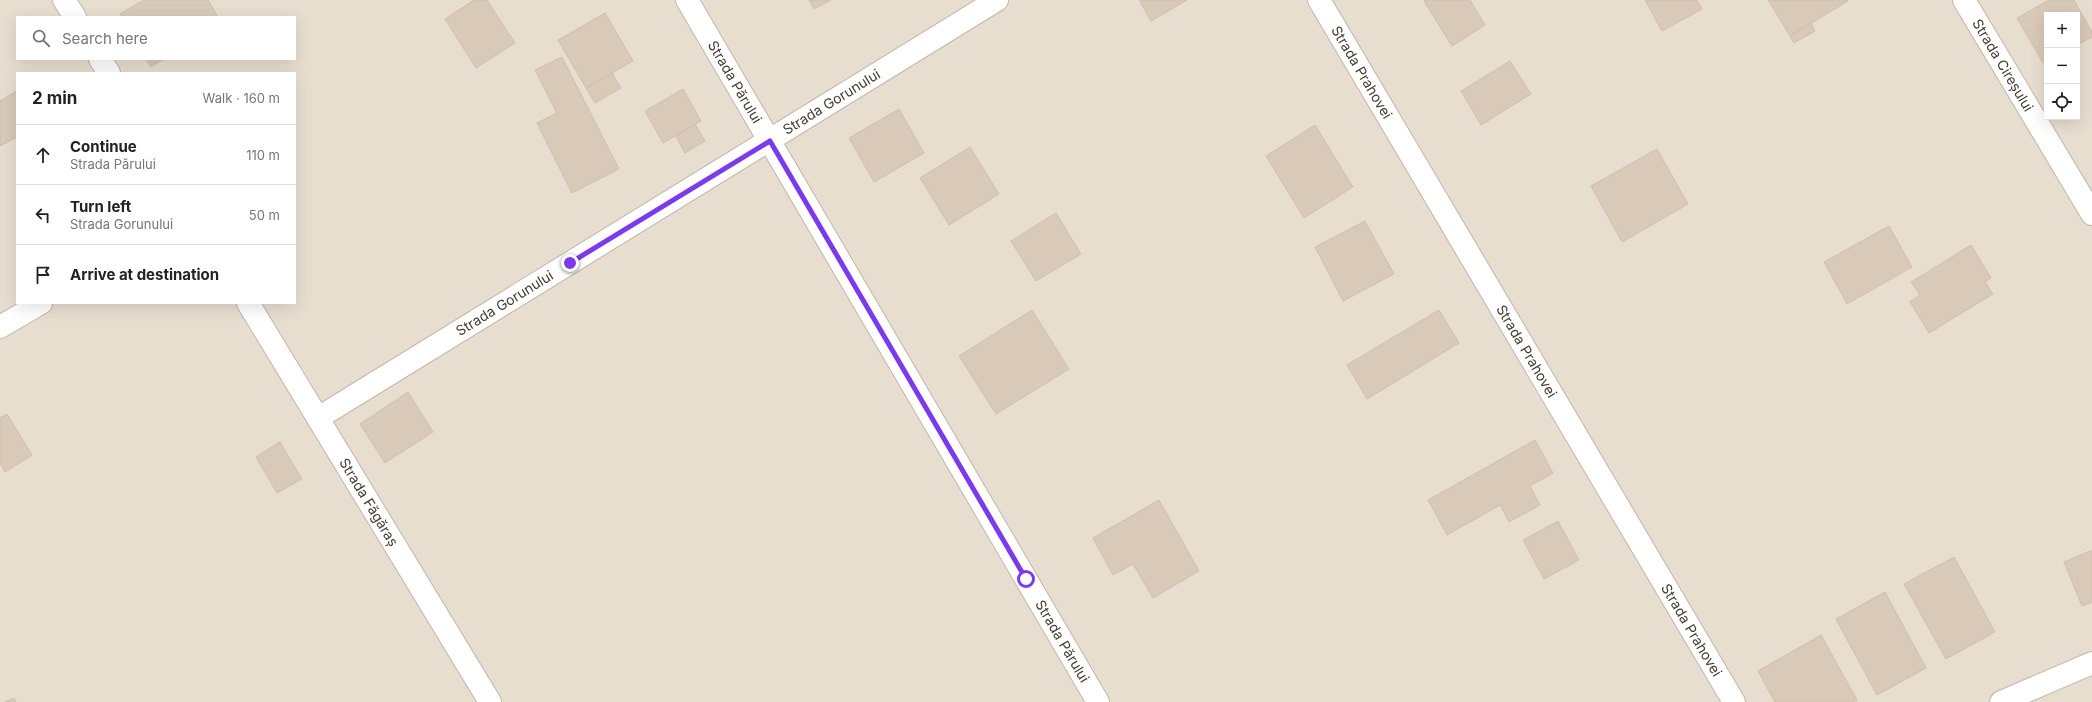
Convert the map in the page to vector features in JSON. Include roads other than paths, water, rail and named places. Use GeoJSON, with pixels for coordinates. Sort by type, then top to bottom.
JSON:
{"type":"FeatureCollection","features":[{"type":"Feature","properties":{"kind":"street"},"geometry":{"type":"LineString","coordinates":[[64,0],[74,16]]}},
{"type":"Feature","properties":{"kind":"street","name":"Strada Părului"},"geometry":{"type":"LineString","coordinates":[[687,0],[1098,702]]}},
{"type":"Feature","properties":{"kind":"street","name":"Strada Gorunului"},"geometry":{"type":"LineString","coordinates":[[318,418],[997,0]]}},
{"type":"Feature","properties":{"kind":"street","name":"Strada Prahovei"},"geometry":{"type":"LineString","coordinates":[[1319,0],[1734,702]]}},
{"type":"Feature","properties":{"kind":"street","name":"Strada Cireșului"},"geometry":{"type":"LineString","coordinates":[[1964,0],[2092,214]]}},
{"type":"Feature","properties":{"kind":"street"},"geometry":{"type":"LineString","coordinates":[[101,60],[107,72]]}},
{"type":"Feature","properties":{"kind":"street"},"geometry":{"type":"LineString","coordinates":[[0,328],[39,304]]}},
{"type":"Feature","properties":{"kind":"street","name":"Strada Făgăraș"},"geometry":{"type":"LineString","coordinates":[[249,304],[490,702]]}},
{"type":"Feature","properties":{"kind":"street"},"geometry":{"type":"LineString","coordinates":[[2001,702],[2092,663]]}}]}
